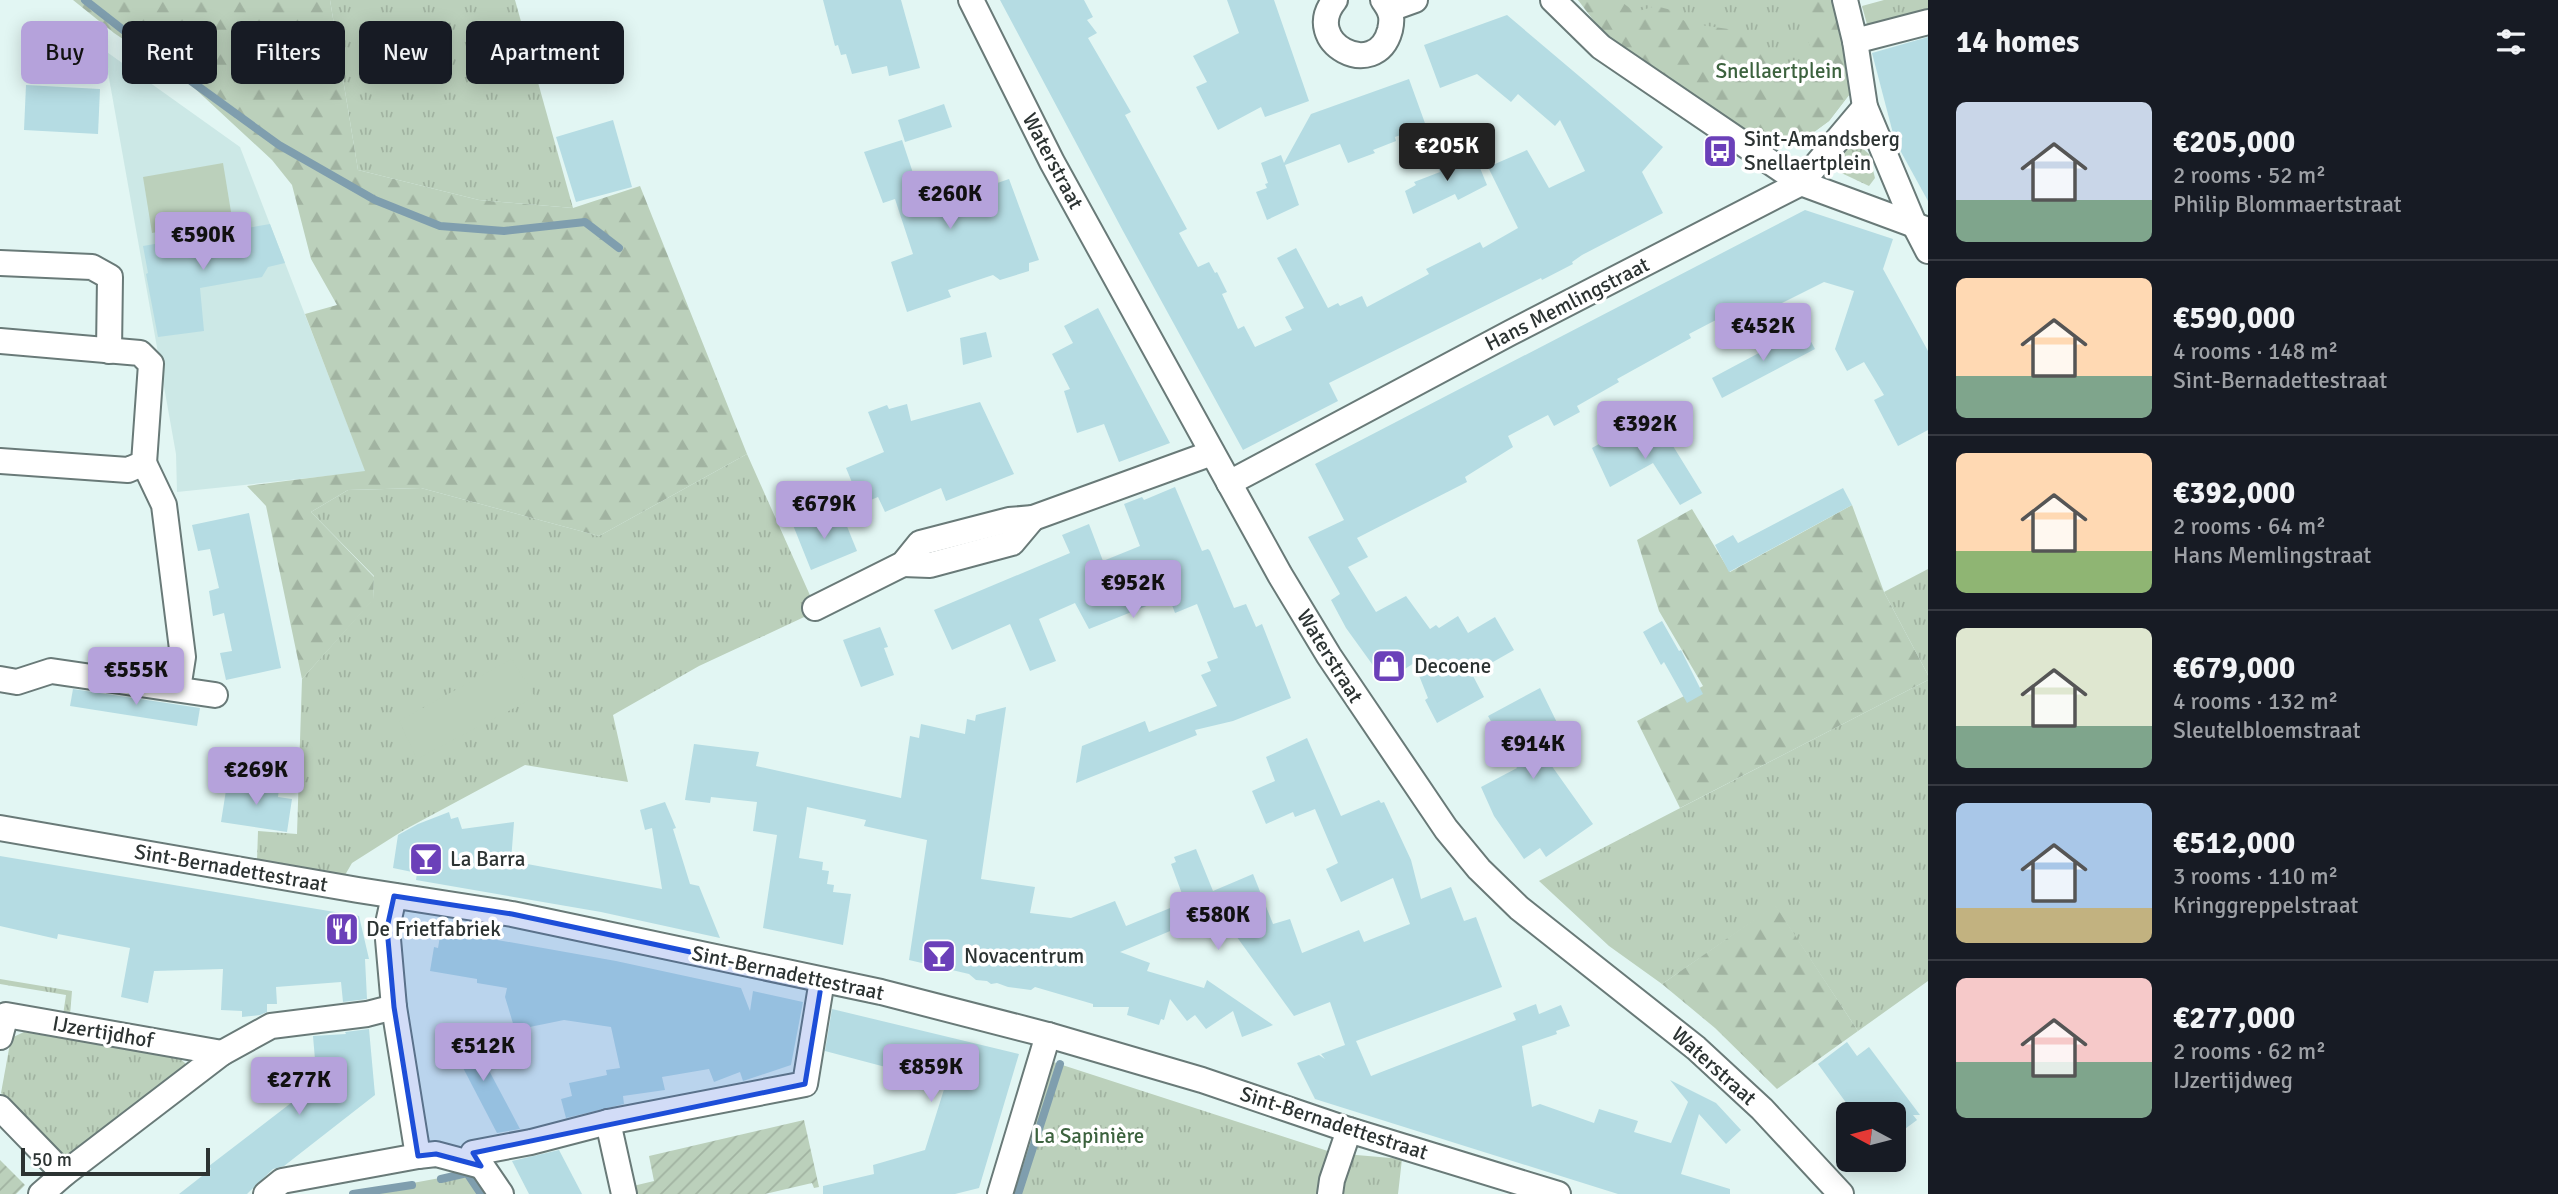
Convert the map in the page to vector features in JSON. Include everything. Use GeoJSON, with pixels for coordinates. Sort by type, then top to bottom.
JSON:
{"type":"FeatureCollection","features":[{"type":"Feature","properties":{"kind":"street","name":"Waterstraat"},"geometry":{"type":"LineString","coordinates":[[971,0],[1052,162],[1280,575],[1336,667],[1423,796],[1479,869],[1529,916],[1696,1048],[1762,1110],[1841,1194]]}},
{"type":"Feature","properties":{"kind":"street"},"geometry":{"type":"LineString","coordinates":[[1335,0],[1326,16],[1326,29],[1332,41],[1340,50],[1363,55],[1378,49],[1387,40],[1393,19],[1387,5],[1415,0]]}},
{"type":"Feature","properties":{"kind":"street"},"geometry":{"type":"LineString","coordinates":[[1553,0],[1601,47],[1801,183],[1921,227]]}},
{"type":"Feature","properties":{"kind":"street"},"geometry":{"type":"LineString","coordinates":[[1848,1],[1865,107],[1921,227],[1928,251]]}},
{"type":"Feature","properties":{"kind":"street"},"geometry":{"type":"LineString","coordinates":[[1855,41],[1928,22]]}},
{"type":"Feature","properties":{"kind":"street"},"geometry":{"type":"LineString","coordinates":[[1801,183],[1865,107]]}},
{"type":"Feature","properties":{"kind":"street","name":"Hans Memlingstraat"},"geometry":{"type":"LineString","coordinates":[[1229,483],[1510,333],[1801,183]]}},
{"type":"Feature","properties":{"kind":"street"},"geometry":{"type":"LineString","coordinates":[[0,263],[92,267],[110,277],[108,351]]}},
{"type":"Feature","properties":{"kind":"street"},"geometry":{"type":"LineString","coordinates":[[0,341],[140,353],[151,364],[144,463],[164,505],[183,657],[178,690]]}},
{"type":"Feature","properties":{"kind":"street"},"geometry":{"type":"LineString","coordinates":[[815,608],[903,564],[920,543],[1009,520],[1033,518],[1212,453]]}},
{"type":"Feature","properties":{"kind":"street"},"geometry":{"type":"LineString","coordinates":[[0,461],[128,470],[144,463]]}},
{"type":"Feature","properties":{"kind":"street"},"geometry":{"type":"LineString","coordinates":[[0,679],[17,682],[51,671],[215,695]]}},
{"type":"Feature","properties":{"kind":"street","name":"Sint-Bernadettestraat"},"geometry":{"type":"LineString","coordinates":[[0,828],[512,914],[881,992],[1048,1035],[1202,1080],[1349,1130],[1558,1194]]}},
{"type":"Feature","properties":{"kind":"street"},"geometry":{"type":"LineString","coordinates":[[394,896],[387,928],[394,1007],[418,1156]]}},
{"type":"Feature","properties":{"kind":"street"},"geometry":{"type":"LineString","coordinates":[[266,1194],[282,1181],[418,1156],[436,1154],[477,1159],[608,1122],[805,1084],[821,980]]}},
{"type":"Feature","properties":{"kind":"street"},"geometry":{"type":"LineString","coordinates":[[41,1194],[222,1053],[271,1026],[367,1014],[394,1007]]}},
{"type":"Feature","properties":{"kind":"street","name":"IJzertijdhof"},"geometry":{"type":"LineString","coordinates":[[0,1037],[6,1015],[222,1053]]}},
{"type":"Feature","properties":{"kind":"street"},"geometry":{"type":"LineString","coordinates":[[1000,1194],[1048,1035]]}},
{"type":"Feature","properties":{"kind":"street"},"geometry":{"type":"LineString","coordinates":[[0,1108],[64,1174]]}},
{"type":"Feature","properties":{"kind":"street"},"geometry":{"type":"LineString","coordinates":[[608,1122],[624,1194]]}},
{"type":"Feature","properties":{"kind":"street"},"geometry":{"type":"LineString","coordinates":[[1330,1194],[1349,1130]]}},
{"type":"Feature","properties":{"kind":"street"},"geometry":{"type":"LineString","coordinates":[[477,1159],[501,1194]]}},
{"type":"Feature","properties":{"kind":"highlighted area"},"geometry":{"type":"Polygon","coordinates":[[[394,896],[512,914],[822,980],[805,1084],[473,1153],[481,1166],[436,1154],[418,1156],[394,1007],[387,928],[394,896]]]}},
{"type":"Feature","properties":{"kind":"shaded area"},"geometry":{"type":"Polygon","coordinates":[[[108,53],[122,63],[122,84],[152,84],[240,147],[366,472],[177,492],[176,454],[108,72],[108,53]]]}},
{"type":"Feature","properties":{"kind":"green space"},"geometry":{"type":"Polygon","coordinates":[[[73,0],[330,0],[333,21],[231,21],[231,84],[344,84],[358,170],[479,200],[573,208],[640,186],[747,454],[599,536],[421,488],[348,490],[311,512],[374,577],[373,600],[302,679],[266,506],[247,486],[365,471],[305,314],[337,305],[311,259],[292,185],[272,160],[190,84],[217,84],[217,21],[122,21],[122,38],[108,28],[108,21],[99,21],[73,0]]]}},
{"type":"Feature","properties":{"kind":"green space"},"geometry":{"type":"Polygon","coordinates":[[[330,0],[515,0],[521,21],[466,21],[466,84],[538,84],[573,208],[479,200],[358,170],[344,84],[345,21],[333,21],[330,0]]]}},
{"type":"Feature","properties":{"kind":"green space","name":"Snellaertplein"},"geometry":{"type":"Polygon","coordinates":[[[1578,0],[1834,0],[1849,95],[1829,121],[1799,143],[1779,144],[1578,0]]]}},
{"type":"Feature","properties":{"kind":"green space","name":"Snellaertplein"},"geometry":{"type":"Polygon","coordinates":[[[1578,0],[1619,0],[1635,12],[1656,6],[1671,10],[1687,23],[1728,29],[1750,38],[1793,71],[1806,73],[1810,49],[1801,0],[1834,0],[1853,71],[1849,95],[1829,121],[1799,143],[1779,144],[1747,135],[1606,37],[1578,0]]]}},
{"type":"Feature","properties":{"kind":"green space"},"geometry":{"type":"Polygon","coordinates":[[[1884,0],[1928,0],[1928,12],[1868,28],[1862,6],[1884,0]]]}},
{"type":"Feature","properties":{"kind":"green space"},"geometry":{"type":"Polygon","coordinates":[[[1848,147],[1861,147],[1869,154],[1875,178],[1869,186],[1835,170],[1835,160],[1848,147]]]}},
{"type":"Feature","properties":{"kind":"green space"},"geometry":{"type":"Polygon","coordinates":[[[223,163],[232,218],[152,233],[143,177],[223,163]]]}},
{"type":"Feature","properties":{"kind":"green space"},"geometry":{"type":"Polygon","coordinates":[[[747,454],[817,611],[699,666],[613,715],[628,782],[525,765],[404,830],[352,863],[345,875],[257,861],[258,831],[297,834],[302,679],[373,599],[374,576],[311,512],[348,490],[421,488],[599,536],[747,454]]]}},
{"type":"Feature","properties":{"kind":"green space"},"geometry":{"type":"Polygon","coordinates":[[[1852,505],[1884,592],[1928,675],[1928,680],[1680,808],[1637,721],[1703,686],[1659,611],[1637,540],[1692,509],[1730,572],[1852,505]]]}},
{"type":"Feature","properties":{"kind":"green space"},"geometry":{"type":"Polygon","coordinates":[[[1928,569],[1928,675],[1884,592],[1928,569]]]}},
{"type":"Feature","properties":{"kind":"green space"},"geometry":{"type":"Polygon","coordinates":[[[512,659],[535,697],[417,759],[399,721],[512,659]]]}},
{"type":"Feature","properties":{"kind":"green space"},"geometry":{"type":"Polygon","coordinates":[[[1928,680],[1928,981],[1858,1031],[1775,906],[1662,984],[1609,946],[1539,881],[1928,680]]]}},
{"type":"Feature","properties":{"kind":"green space"},"geometry":{"type":"Polygon","coordinates":[[[1775,905],[1858,1031],[1777,1089],[1715,1028],[1662,984],[1775,905]]]}},
{"type":"Feature","properties":{"kind":"green space"},"geometry":{"type":"Polygon","coordinates":[[[0,979],[72,991],[70,1015],[63,1015],[66,995],[0,984],[0,979]]]}},
{"type":"Feature","properties":{"kind":"green space"},"geometry":{"type":"Polygon","coordinates":[[[24,1032],[179,1058],[185,1063],[185,1067],[69,1158],[62,1158],[1,1093],[11,1038],[24,1032]]]}},
{"type":"Feature","properties":{"kind":"green space","name":"La Sapinière"},"geometry":{"type":"Polygon","coordinates":[[[1050,1061],[1334,1153],[1402,1159],[1398,1194],[1008,1194],[1050,1061]]]}},
{"type":"Feature","properties":{"kind":"green space"},"geometry":{"type":"Polygon","coordinates":[[[804,1120],[819,1187],[814,1188],[812,1183],[765,1194],[635,1194],[633,1186],[654,1181],[649,1156],[804,1120]]]}},
{"type":"Feature","properties":{"kind":"green space"},"geometry":{"type":"Polygon","coordinates":[[[0,1160],[25,1185],[16,1194],[0,1194],[0,1160]]]}},
{"type":"Feature","properties":{"kind":"green space"},"geometry":{"type":"Polygon","coordinates":[[[467,1173],[483,1194],[353,1194],[467,1173]]]}},
{"type":"Feature","properties":{"kind":"building"},"geometry":{"type":"Polygon","coordinates":[[[823,0],[901,0],[920,68],[889,76],[887,66],[852,74],[846,54],[841,55],[838,45],[835,46],[823,0]]]}},
{"type":"Feature","properties":{"kind":"building"},"geometry":{"type":"Polygon","coordinates":[[[1000,0],[1084,0],[1093,17],[1087,20],[1097,33],[1088,38],[1131,112],[1125,115],[1187,229],[1179,233],[1198,267],[1209,262],[1215,273],[1217,272],[1227,292],[1222,294],[1238,329],[1244,326],[1255,347],[1292,330],[1285,317],[1304,308],[1277,258],[1296,248],[1328,308],[1338,303],[1340,306],[1362,296],[1367,307],[1429,274],[1426,269],[1480,242],[1483,248],[1518,228],[1488,167],[1527,150],[1549,188],[1585,171],[1560,120],[1555,126],[1518,94],[1511,102],[1477,74],[1440,88],[1424,45],[1507,15],[1663,147],[1642,172],[1663,213],[1582,255],[1572,262],[1573,264],[1542,280],[1541,278],[1329,383],[1338,401],[1243,450],[1000,0]]]}},
{"type":"Feature","properties":{"kind":"building"},"geometry":{"type":"Polygon","coordinates":[[[1227,0],[1274,0],[1309,101],[1265,117],[1261,107],[1218,130],[1196,87],[1207,82],[1193,56],[1239,33],[1227,0]]]}},
{"type":"Feature","properties":{"kind":"building"},"geometry":{"type":"Polygon","coordinates":[[[1928,37],[1928,201],[1895,141],[1872,53],[1928,37]]]}},
{"type":"Feature","properties":{"kind":"building"},"geometry":{"type":"Polygon","coordinates":[[[1409,79],[1426,126],[1395,137],[1396,141],[1373,150],[1375,153],[1348,163],[1340,144],[1285,165],[1299,205],[1267,220],[1256,192],[1267,188],[1265,184],[1268,183],[1261,163],[1281,155],[1284,163],[1311,114],[1409,79]]]}},
{"type":"Feature","properties":{"kind":"building"},"geometry":{"type":"Polygon","coordinates":[[[26,85],[100,89],[98,134],[24,130],[26,85]]]}},
{"type":"Feature","properties":{"kind":"building"},"geometry":{"type":"Polygon","coordinates":[[[944,104],[952,127],[905,142],[898,120],[944,104]]]}},
{"type":"Feature","properties":{"kind":"building"},"geometry":{"type":"Polygon","coordinates":[[[613,120],[632,187],[576,202],[556,137],[613,120]]]}},
{"type":"Feature","properties":{"kind":"building"},"geometry":{"type":"Polygon","coordinates":[[[902,140],[919,191],[948,181],[953,198],[1009,179],[1039,260],[1029,263],[1029,271],[1000,280],[993,275],[948,290],[951,297],[907,312],[891,262],[913,254],[895,199],[883,203],[864,152],[902,140]]]}},
{"type":"Feature","properties":{"kind":"building"},"geometry":{"type":"Polygon","coordinates":[[[1473,151],[1487,185],[1458,200],[1455,194],[1413,214],[1405,191],[1416,185],[1414,182],[1440,172],[1437,164],[1473,151]]]}},
{"type":"Feature","properties":{"kind":"building"},"geometry":{"type":"Polygon","coordinates":[[[1805,210],[1893,239],[1883,269],[1928,351],[1928,430],[1898,446],[1874,400],[1884,395],[1864,362],[1847,371],[1835,349],[1854,291],[1824,282],[1746,321],[1739,308],[1689,334],[1691,338],[1617,379],[1619,382],[1577,406],[1580,412],[1554,426],[1548,415],[1508,436],[1513,447],[1465,477],[1467,482],[1357,538],[1368,557],[1348,567],[1376,612],[1406,596],[1430,629],[1436,625],[1439,628],[1458,616],[1468,633],[1495,617],[1514,650],[1472,674],[1484,697],[1437,723],[1425,700],[1428,698],[1414,663],[1385,682],[1346,628],[1331,600],[1340,594],[1308,537],[1344,520],[1315,464],[1805,210]]]}},
{"type":"Feature","properties":{"kind":"building"},"geometry":{"type":"Polygon","coordinates":[[[270,224],[285,263],[268,267],[262,277],[200,288],[204,331],[158,337],[143,246],[270,224]]]}},
{"type":"Feature","properties":{"kind":"building"},"geometry":{"type":"Polygon","coordinates":[[[1098,308],[1170,443],[1119,462],[1104,424],[1077,433],[1064,391],[1070,389],[1052,354],[1073,343],[1064,326],[1098,308]]]}},
{"type":"Feature","properties":{"kind":"building"},"geometry":{"type":"Polygon","coordinates":[[[1804,329],[1815,349],[1722,398],[1712,378],[1804,329]]]}},
{"type":"Feature","properties":{"kind":"building"},"geometry":{"type":"Polygon","coordinates":[[[986,332],[992,357],[963,365],[960,338],[986,332]]]}},
{"type":"Feature","properties":{"kind":"building"},"geometry":{"type":"Polygon","coordinates":[[[980,402],[1014,474],[946,501],[941,488],[885,512],[878,497],[861,504],[846,468],[884,452],[868,412],[887,405],[889,409],[907,404],[911,421],[980,402]]]}},
{"type":"Feature","properties":{"kind":"building"},"geometry":{"type":"Polygon","coordinates":[[[1639,421],[1651,441],[1665,433],[1702,493],[1680,505],[1653,463],[1610,487],[1592,448],[1639,421]]]}},
{"type":"Feature","properties":{"kind":"building"},"geometry":{"type":"Polygon","coordinates":[[[1175,487],[1202,551],[1210,551],[1234,608],[1246,604],[1256,627],[1262,624],[1291,698],[1233,721],[1195,730],[1197,735],[1076,783],[1082,746],[1145,721],[1149,732],[1217,706],[1201,675],[1211,671],[1207,662],[1218,658],[1197,604],[1175,613],[1169,597],[1089,629],[1075,603],[1039,619],[1056,661],[1030,671],[1010,624],[952,650],[934,610],[1070,553],[1062,535],[1089,524],[1103,561],[1140,546],[1124,504],[1142,497],[1144,500],[1175,487]]]}},
{"type":"Feature","properties":{"kind":"building"},"geometry":{"type":"Polygon","coordinates":[[[1843,488],[1852,505],[1729,572],[1715,545],[1733,535],[1738,543],[1843,488]]]}},
{"type":"Feature","properties":{"kind":"building"},"geometry":{"type":"Polygon","coordinates":[[[249,513],[281,668],[226,680],[220,653],[232,651],[224,613],[213,616],[209,591],[219,588],[210,549],[198,551],[192,525],[249,513]]]}},
{"type":"Feature","properties":{"kind":"building"},"geometry":{"type":"Polygon","coordinates":[[[822,515],[826,527],[844,519],[857,551],[811,570],[793,525],[822,515]]]}},
{"type":"Feature","properties":{"kind":"building"},"geometry":{"type":"Polygon","coordinates":[[[1662,621],[1679,651],[1681,650],[1703,694],[1687,703],[1643,632],[1662,621]]]}},
{"type":"Feature","properties":{"kind":"building"},"geometry":{"type":"Polygon","coordinates":[[[880,627],[894,675],[861,687],[843,640],[880,627]]]}},
{"type":"Feature","properties":{"kind":"building"},"geometry":{"type":"Polygon","coordinates":[[[1540,688],[1567,743],[1544,755],[1593,824],[1546,857],[1540,848],[1524,859],[1494,816],[1481,787],[1517,768],[1488,716],[1540,688]]]}},
{"type":"Feature","properties":{"kind":"building"},"geometry":{"type":"Polygon","coordinates":[[[73,689],[200,708],[197,726],[70,706],[73,689]]]}},
{"type":"Feature","properties":{"kind":"building"},"geometry":{"type":"Polygon","coordinates":[[[1006,707],[981,879],[1035,887],[1030,913],[1071,918],[1115,901],[1126,926],[1185,902],[1171,864],[1176,862],[1174,857],[1196,849],[1213,891],[1253,874],[1273,924],[1290,919],[1302,953],[1359,930],[1364,942],[1410,924],[1393,878],[1341,902],[1326,869],[1338,863],[1315,809],[1295,817],[1293,812],[1266,824],[1252,791],[1275,781],[1266,757],[1307,738],[1341,816],[1379,800],[1384,802],[1411,860],[1421,899],[1451,887],[1464,921],[1476,917],[1502,987],[1356,1041],[1371,1076],[1516,1020],[1513,1013],[1536,1004],[1539,1014],[1561,1005],[1570,1026],[1556,1031],[1557,1034],[1522,1046],[1532,1107],[1540,1104],[1594,1123],[1599,1109],[1638,1121],[1634,1132],[1671,1143],[1688,1102],[1670,1080],[1716,1103],[1741,1130],[1726,1144],[1699,1114],[1681,1174],[1730,1189],[1730,1194],[1618,1194],[1315,1099],[1297,1063],[1319,1055],[1325,1059],[1321,1054],[1345,1045],[1330,1002],[1294,1016],[1218,911],[1120,952],[1150,963],[1147,971],[1204,988],[1207,980],[1273,1025],[1242,1037],[1233,1011],[1206,1029],[1195,1015],[1187,1021],[1170,999],[1164,1020],[1161,1019],[1159,1025],[1127,1015],[1129,1007],[1093,1007],[1093,1004],[1035,987],[1031,990],[991,984],[976,980],[969,974],[909,960],[927,840],[864,826],[866,820],[807,807],[799,858],[823,862],[822,870],[829,871],[827,884],[834,885],[833,892],[851,894],[843,945],[763,928],[777,835],[753,831],[757,802],[711,797],[710,803],[685,800],[694,744],[759,752],[756,766],[901,798],[910,736],[919,738],[921,724],[965,734],[967,719],[975,721],[976,715],[1006,707]]]}},
{"type":"Feature","properties":{"kind":"building"},"geometry":{"type":"Polygon","coordinates":[[[241,783],[279,789],[278,797],[292,799],[287,832],[221,822],[227,784],[240,786],[241,783]]]}},
{"type":"Feature","properties":{"kind":"building"},"geometry":{"type":"Polygon","coordinates":[[[665,802],[676,828],[673,829],[690,884],[699,886],[720,938],[601,912],[416,880],[417,873],[393,868],[398,835],[449,812],[451,819],[458,817],[462,829],[514,822],[511,861],[662,889],[652,828],[645,830],[640,810],[665,802]]]}},
{"type":"Feature","properties":{"kind":"building"},"geometry":{"type":"Polygon","coordinates":[[[0,856],[359,916],[369,959],[365,959],[367,999],[343,1002],[341,982],[276,987],[277,1004],[267,1004],[267,1012],[260,1015],[242,1017],[242,1011],[221,1010],[223,969],[154,971],[148,1003],[121,997],[130,948],[58,934],[57,939],[0,926],[0,856]]]}},
{"type":"Feature","properties":{"kind":"building"},"geometry":{"type":"Polygon","coordinates":[[[441,930],[616,961],[741,988],[750,1011],[753,991],[803,1002],[791,1065],[743,1081],[740,1072],[714,1082],[709,1069],[662,1077],[665,1090],[623,1096],[624,1104],[566,1118],[561,1099],[572,1096],[569,1083],[607,1075],[606,1070],[620,1068],[611,1027],[564,1020],[515,1030],[505,997],[507,988],[477,983],[477,979],[430,971],[434,947],[438,948],[441,930]]]}},
{"type":"Feature","properties":{"kind":"building"},"geometry":{"type":"Polygon","coordinates":[[[832,1009],[1019,1054],[979,1188],[955,1194],[823,1194],[823,1186],[874,1174],[873,1165],[925,1150],[946,1083],[825,1051],[832,1009]]]}},
{"type":"Feature","properties":{"kind":"building"},"geometry":{"type":"Polygon","coordinates":[[[369,1029],[375,1095],[284,1166],[273,1169],[247,1194],[179,1194],[211,1169],[209,1166],[317,1083],[313,1036],[346,1034],[345,1032],[369,1029]]]}},
{"type":"Feature","properties":{"kind":"building"},"geometry":{"type":"Polygon","coordinates":[[[467,1029],[520,1129],[497,1133],[448,1039],[467,1029]]]}},
{"type":"Feature","properties":{"kind":"building"},"geometry":{"type":"Polygon","coordinates":[[[1847,1042],[1857,1056],[1869,1047],[1920,1115],[1913,1115],[1917,1120],[1906,1128],[1906,1102],[1846,1102],[1818,1064],[1847,1042]]]}},
{"type":"Feature","properties":{"kind":"building"},"geometry":{"type":"Polygon","coordinates":[[[559,1150],[582,1194],[529,1194],[512,1161],[559,1150]]]}},
{"type":"Feature","properties":{"kind":"waterway"},"geometry":{"type":"LineString","coordinates":[[85,0],[122,29]]}},
{"type":"Feature","properties":{"kind":"waterway"},"geometry":{"type":"LineString","coordinates":[[195,84],[279,145],[375,200],[440,226],[504,231],[585,222],[619,248]]}},
{"type":"Feature","properties":{"kind":"waterway"},"geometry":{"type":"LineString","coordinates":[[1018,1194],[1060,1064]]}},
{"type":"Feature","properties":{"kind":"waterway"},"geometry":{"type":"LineString","coordinates":[[441,1179],[467,1173],[481,1194]]}},
{"type":"Feature","properties":{"kind":"waterway"},"geometry":{"type":"LineString","coordinates":[[353,1194],[412,1185]]}},
{"type":"Feature","properties":{"kind":"place","name":"Sint-Amandsberg Snellaertplein"},"geometry":{"type":"Point","coordinates":[1720,151]}},
{"type":"Feature","properties":{"kind":"place","name":"Decoene"},"geometry":{"type":"Point","coordinates":[1389,666]}},
{"type":"Feature","properties":{"kind":"place","name":"La Barra"},"geometry":{"type":"Point","coordinates":[426,859]}},
{"type":"Feature","properties":{"kind":"place","name":"De Frietfabriek"},"geometry":{"type":"Point","coordinates":[342,929]}},
{"type":"Feature","properties":{"kind":"place","name":"Novacentrum"},"geometry":{"type":"Point","coordinates":[939,956]}}]}
